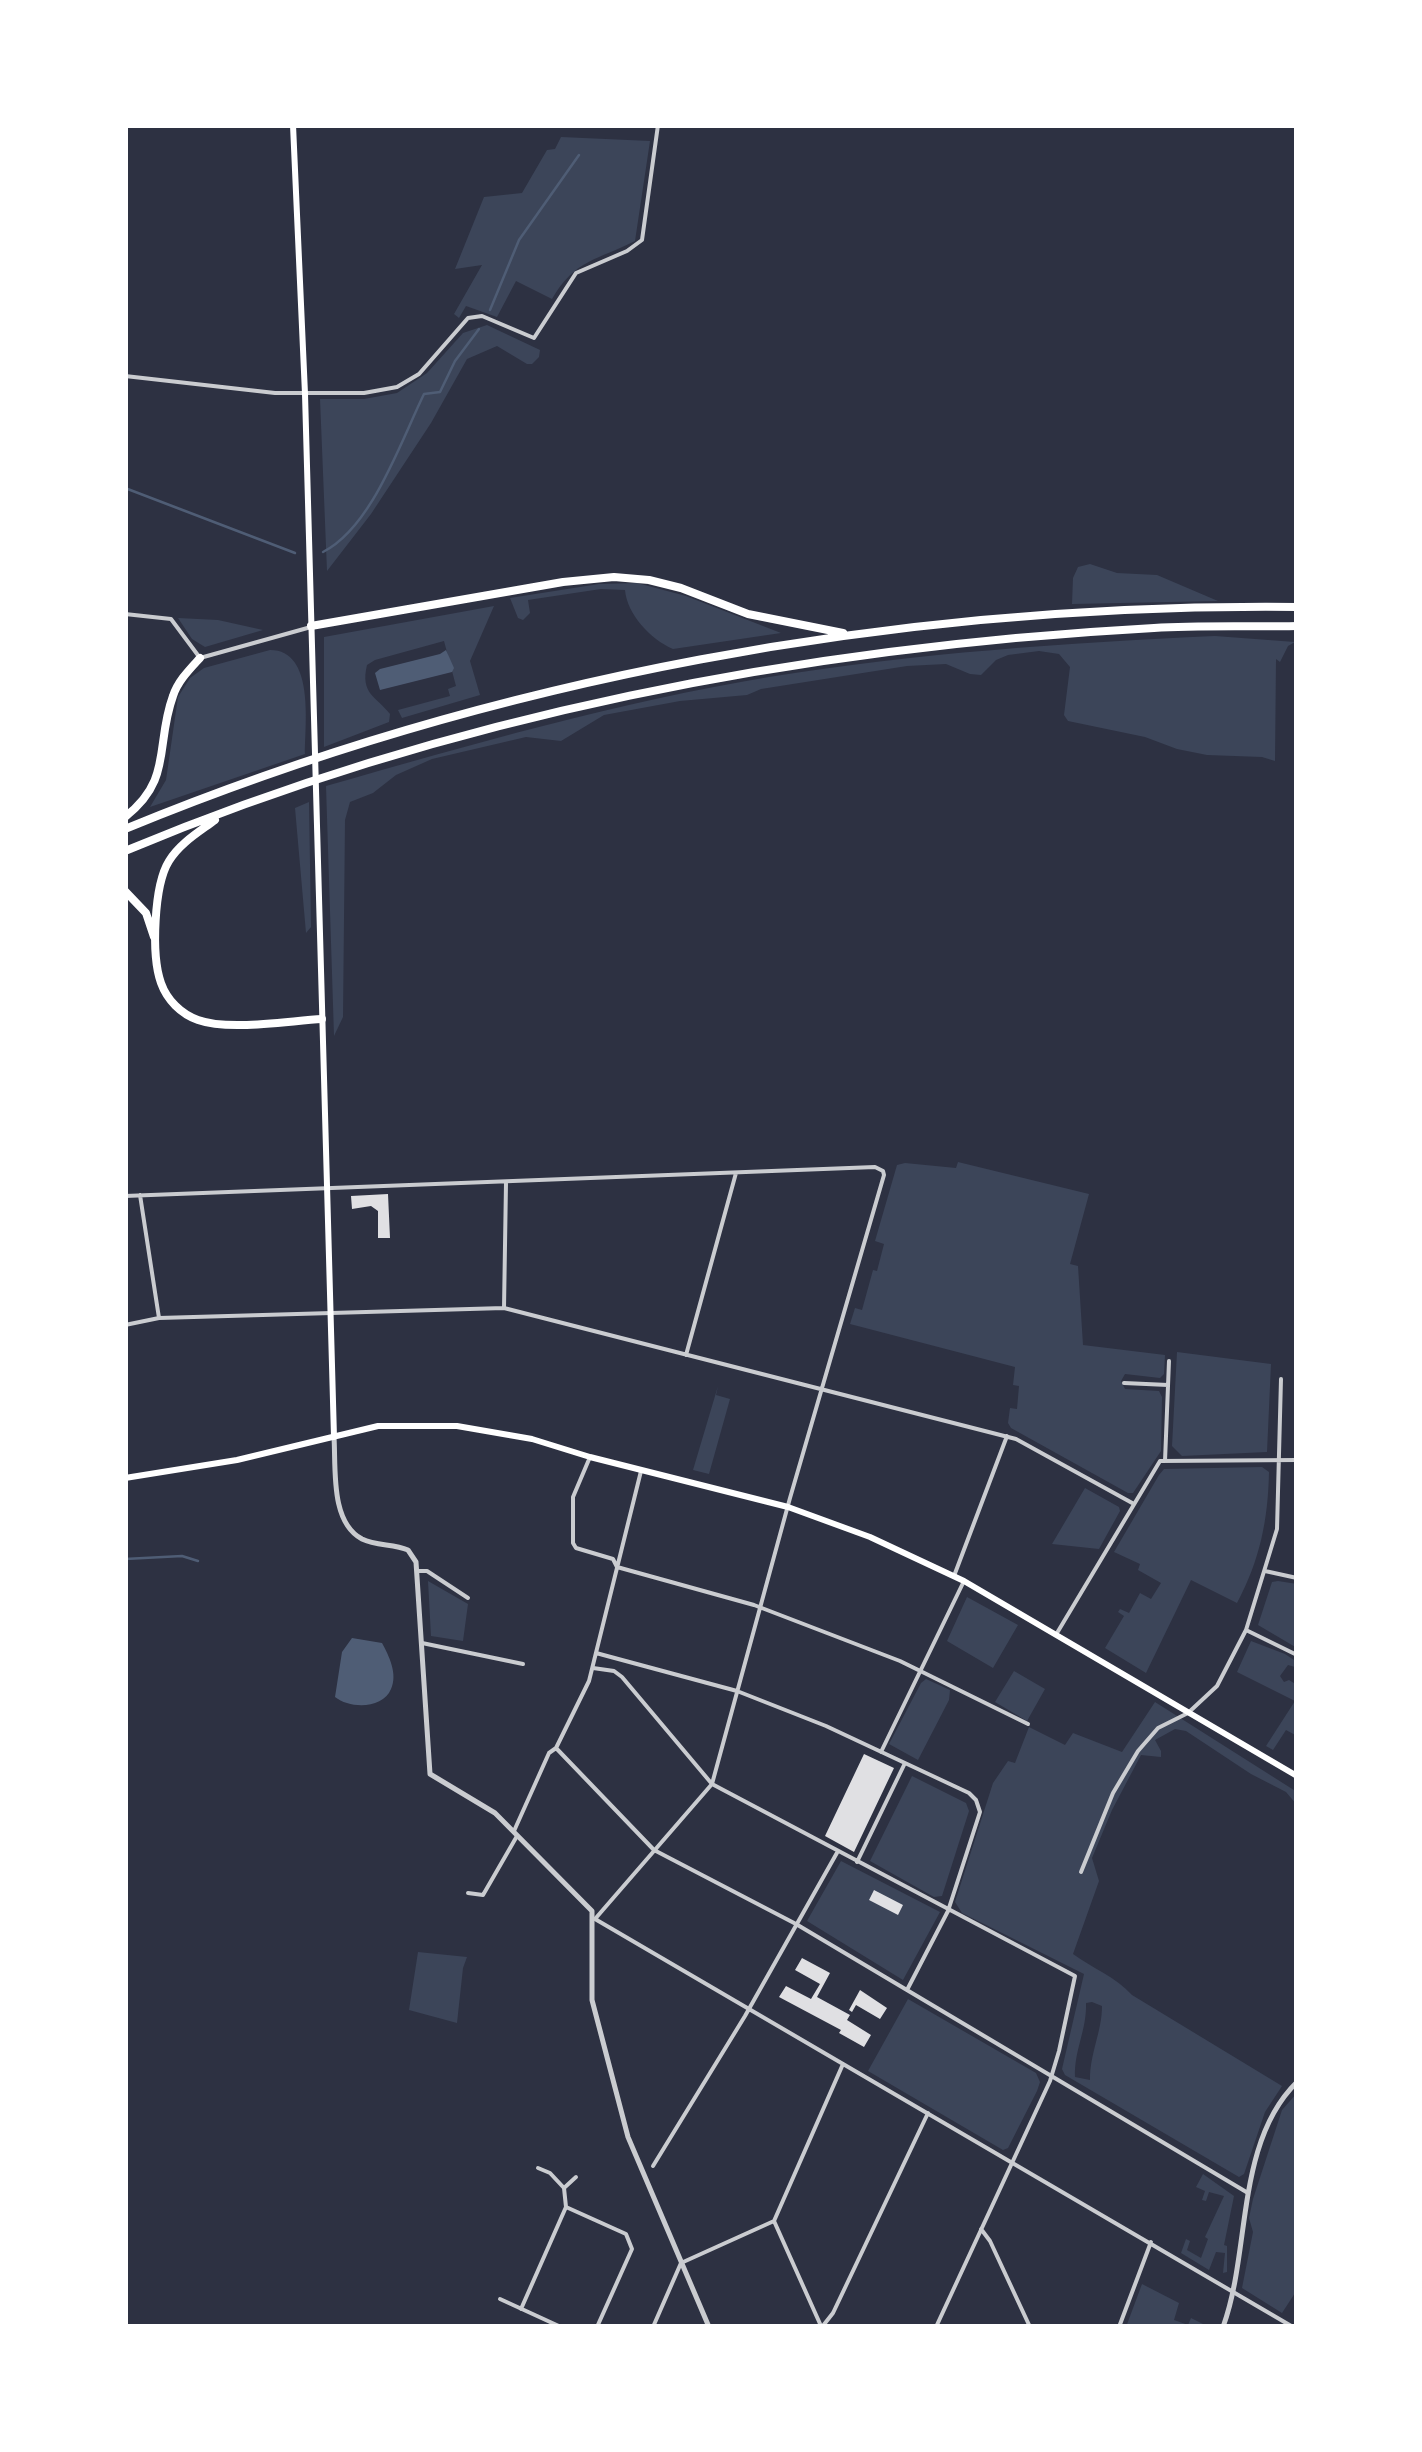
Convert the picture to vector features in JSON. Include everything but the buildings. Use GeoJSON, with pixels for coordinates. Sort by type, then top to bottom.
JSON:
{"type":"FeatureCollection","features":[{"type":"Feature","properties":{"kind":"highway"},"geometry":{"type":"LineString","coordinates":[[312,626],[563,582],[614,577],[650,580],[748,614],[853,635]]}},
{"type":"Feature","properties":{"kind":"highway"},"geometry":{"type":"LineString","coordinates":[[125,828],[295,766],[499,706],[648,671],[853,635],[1058,614],[1297,607]]}},
{"type":"Feature","properties":{"kind":"highway"},"geometry":{"type":"LineString","coordinates":[[125,850],[377,761],[503,726],[708,679],[952,644],[1156,627],[1297,626]]}},
{"type":"Feature","properties":{"kind":"highway"},"geometry":{"type":"LineString","coordinates":[[125,817],[151,791],[158,776],[173,696],[200,658]]}},
{"type":"Feature","properties":{"kind":"highway"},"geometry":{"type":"LineString","coordinates":[[226,812],[182,844],[167,864],[158,890],[157,951],[167,996],[194,1019],[222,1024],[322,1019]]}},
{"type":"Feature","properties":{"kind":"highway"},"geometry":{"type":"LineString","coordinates":[[125,891],[146,912],[157,951]]}},
{"type":"Feature","properties":{"kind":"main road"},"geometry":{"type":"LineString","coordinates":[[293,125],[305,394],[334,1437]]}},
{"type":"Feature","properties":{"kind":"main road"},"geometry":{"type":"LineString","coordinates":[[125,1478],[237,1460],[378,1426],[456,1426],[532,1439],[590,1458],[788,1507],[870,1537],[964,1580],[1297,1776]]}},
{"type":"Feature","properties":{"kind":"street"},"geometry":{"type":"LineString","coordinates":[[126,376],[305,394],[364,393],[397,386],[420,374],[458,327],[476,316],[534,338],[576,273],[628,251],[642,240],[658,125]]}},
{"type":"Feature","properties":{"kind":"street"},"geometry":{"type":"LineString","coordinates":[[125,614],[171,618],[200,658],[312,626]]}},
{"type":"Feature","properties":{"kind":"street"},"geometry":{"type":"LineString","coordinates":[[125,1196],[874,1167],[883,1171],[712,1784],[594,1919]]}},
{"type":"Feature","properties":{"kind":"street"},"geometry":{"type":"LineString","coordinates":[[686,1355],[736,1173]]}},
{"type":"Feature","properties":{"kind":"street"},"geometry":{"type":"LineString","coordinates":[[504,1308],[506,1182]]}},
{"type":"Feature","properties":{"kind":"street"},"geometry":{"type":"LineString","coordinates":[[140,1195],[159,1318]]}},
{"type":"Feature","properties":{"kind":"street"},"geometry":{"type":"LineString","coordinates":[[125,1325],[159,1318],[504,1308],[1007,1436],[1134,1504]]}},
{"type":"Feature","properties":{"kind":"street"},"geometry":{"type":"LineString","coordinates":[[1057,1633],[1163,1461],[1169,1361]]}},
{"type":"Feature","properties":{"kind":"street"},"geometry":{"type":"LineString","coordinates":[[1081,1872],[1112,1792],[1138,1750],[1158,1728],[1188,1713],[1217,1686],[1246,1630],[1280,1513],[1281,1379]]}},
{"type":"Feature","properties":{"kind":"street"},"geometry":{"type":"LineString","coordinates":[[1124,1383],[1168,1384]]}},
{"type":"Feature","properties":{"kind":"street"},"geometry":{"type":"LineString","coordinates":[[954,1576],[1007,1436]]}},
{"type":"Feature","properties":{"kind":"street"},"geometry":{"type":"LineString","coordinates":[[334,1437],[339,1502],[349,1528],[367,1541],[408,1550],[415,1558],[430,1774],[508,1825],[588,1905],[594,1919],[594,2012],[628,2136],[709,2327]]}},
{"type":"Feature","properties":{"kind":"street"},"geometry":{"type":"LineString","coordinates":[[590,1458],[573,1497],[576,1548],[613,1559],[617,1566],[759,1608],[922,1669],[1028,1724]]}},
{"type":"Feature","properties":{"kind":"street"},"geometry":{"type":"LineString","coordinates":[[1163,1461],[1297,1460]]}},
{"type":"Feature","properties":{"kind":"street"},"geometry":{"type":"LineString","coordinates":[[468,1893],[484,1895],[549,1753],[556,1748],[586,1692],[642,1470]]}},
{"type":"Feature","properties":{"kind":"street"},"geometry":{"type":"LineString","coordinates":[[418,1571],[428,1571],[468,1598]]}},
{"type":"Feature","properties":{"kind":"street"},"geometry":{"type":"LineString","coordinates":[[1265,1571],[1297,1578]]}},
{"type":"Feature","properties":{"kind":"street"},"geometry":{"type":"LineString","coordinates":[[881,1752],[964,1580]]}},
{"type":"Feature","properties":{"kind":"street"},"geometry":{"type":"LineString","coordinates":[[1246,1630],[1297,1655]]}},
{"type":"Feature","properties":{"kind":"street"},"geometry":{"type":"LineString","coordinates":[[422,1644],[523,1664]]}},
{"type":"Feature","properties":{"kind":"street"},"geometry":{"type":"LineString","coordinates":[[596,1652],[737,1691],[881,1752],[969,1793],[976,1800],[980,1812],[948,1911],[907,1990]]}},
{"type":"Feature","properties":{"kind":"street"},"geometry":{"type":"LineString","coordinates":[[593,1668],[622,1677],[712,1784],[1074,1976],[1052,2075],[936,2327]]}},
{"type":"Feature","properties":{"kind":"street"},"geometry":{"type":"LineString","coordinates":[[556,1748],[654,1850],[796,1924],[1248,2193]]}},
{"type":"Feature","properties":{"kind":"street"},"geometry":{"type":"LineString","coordinates":[[858,1862],[905,1763]]}},
{"type":"Feature","properties":{"kind":"street"},"geometry":{"type":"LineString","coordinates":[[653,2166],[749,2009],[838,1851]]}},
{"type":"Feature","properties":{"kind":"street"},"geometry":{"type":"LineString","coordinates":[[594,1919],[1293,2327]]}},
{"type":"Feature","properties":{"kind":"street"},"geometry":{"type":"LineString","coordinates":[[653,2327],[681,2263],[774,2221],[843,2064]]}},
{"type":"Feature","properties":{"kind":"street"},"geometry":{"type":"LineString","coordinates":[[1222,2327],[1234,2291],[1248,2193],[1276,2106],[1297,2082]]}},
{"type":"Feature","properties":{"kind":"street"},"geometry":{"type":"LineString","coordinates":[[774,2221],[822,2327],[833,2313],[928,2113]]}},
{"type":"Feature","properties":{"kind":"street"},"geometry":{"type":"LineString","coordinates":[[521,2309],[566,2208],[564,2188],[550,2173],[538,2168]]}},
{"type":"Feature","properties":{"kind":"street"},"geometry":{"type":"LineString","coordinates":[[564,2188],[576,2177]]}},
{"type":"Feature","properties":{"kind":"street"},"geometry":{"type":"LineString","coordinates":[[566,2208],[626,2234],[631,2240],[632,2249],[596,2327]]}},
{"type":"Feature","properties":{"kind":"street"},"geometry":{"type":"LineString","coordinates":[[981,2229],[1030,2327]]}},
{"type":"Feature","properties":{"kind":"street"},"geometry":{"type":"LineString","coordinates":[[1119,2327],[1151,2242]]}},
{"type":"Feature","properties":{"kind":"street"},"geometry":{"type":"LineString","coordinates":[[500,2299],[561,2327]]}},
{"type":"Feature","properties":{"kind":"shaded area"},"geometry":{"type":"Polygon","coordinates":[[[561,137],[650,141],[635,241],[579,268],[552,299],[516,281],[497,317],[466,306],[459,318],[454,314],[482,265],[455,269],[484,197],[522,193],[547,150],[555,149],[561,137]]]}},
{"type":"Feature","properties":{"kind":"shaded area"},"geometry":{"type":"Polygon","coordinates":[[[487,325],[540,350],[539,357],[527,364],[497,346],[467,359],[431,423],[371,514],[327,571],[320,399],[364,399],[397,393],[427,373],[463,333],[487,325]]]}},
{"type":"Feature","properties":{"kind":"shaded area"},"geometry":{"type":"Polygon","coordinates":[[[1090,564],[1117,573],[1157,575],[1218,601],[1072,604],[1073,578],[1078,567],[1090,564]]]}},
{"type":"Feature","properties":{"kind":"shaded area"},"geometry":{"type":"Polygon","coordinates":[[[637,583],[686,596],[781,633],[673,649],[641,625],[625,590],[601,589],[528,600],[530,613],[523,620],[518,618],[510,598],[599,584],[637,583]]]}},
{"type":"Feature","properties":{"kind":"shaded area"},"geometry":{"type":"Polygon","coordinates":[[[494,606],[470,661],[480,695],[402,718],[398,710],[450,696],[448,689],[456,686],[444,641],[375,660],[367,665],[366,682],[371,694],[390,714],[389,722],[324,747],[324,637],[494,606]]]}},
{"type":"Feature","properties":{"kind":"shaded area"},"geometry":{"type":"Polygon","coordinates":[[[178,618],[218,620],[263,630],[205,647],[192,639],[178,618]]]}},
{"type":"Feature","properties":{"kind":"shaded area"},"geometry":{"type":"Polygon","coordinates":[[[1215,636],[1295,642],[1288,646],[1280,662],[1276,659],[1275,761],[1207,755],[1068,721],[1064,715],[1070,667],[1059,654],[1039,651],[1008,655],[996,660],[981,675],[946,664],[907,666],[761,689],[747,695],[680,701],[604,715],[561,741],[526,737],[432,759],[396,775],[373,793],[350,802],[345,820],[343,1017],[334,1036],[326,786],[601,711],[769,677],[991,650],[1215,636]]]}},
{"type":"Feature","properties":{"kind":"shaded area"},"geometry":{"type":"Polygon","coordinates":[[[270,650],[284,653],[301,675],[306,708],[305,754],[150,807],[166,780],[178,697],[190,678],[204,668],[270,650]]]}},
{"type":"Feature","properties":{"kind":"shaded area"},"geometry":{"type":"Polygon","coordinates":[[[446,650],[452,672],[380,690],[375,673],[380,669],[446,650]]]}},
{"type":"Feature","properties":{"kind":"shaded area"},"geometry":{"type":"Polygon","coordinates":[[[309,802],[311,927],[306,933],[295,808],[309,802]]]}},
{"type":"Feature","properties":{"kind":"shaded area"},"geometry":{"type":"Polygon","coordinates":[[[958,1162],[1089,1194],[1070,1264],[1078,1266],[1083,1345],[1165,1355],[1164,1374],[1160,1378],[1125,1374],[1121,1381],[1125,1389],[1159,1391],[1162,1397],[1161,1451],[1133,1493],[1011,1428],[1010,1408],[1017,1409],[1019,1386],[1013,1385],[1015,1367],[850,1324],[855,1308],[862,1310],[873,1270],[877,1271],[884,1244],[875,1241],[897,1165],[956,1168],[958,1162]]]}},
{"type":"Feature","properties":{"kind":"shaded area"},"geometry":{"type":"Polygon","coordinates":[[[1177,1352],[1271,1364],[1267,1452],[1182,1456],[1172,1446],[1177,1352]]]}},
{"type":"Feature","properties":{"kind":"shaded area"},"geometry":{"type":"Polygon","coordinates":[[[718,1386],[716,1395],[730,1399],[709,1474],[693,1470],[718,1386]]]}},
{"type":"Feature","properties":{"kind":"shaded area"},"geometry":{"type":"Polygon","coordinates":[[[1262,1467],[1269,1472],[1267,1507],[1252,1571],[1237,1603],[1191,1580],[1146,1673],[1105,1648],[1124,1616],[1118,1612],[1120,1609],[1129,1613],[1140,1593],[1151,1599],[1161,1583],[1138,1570],[1140,1564],[1114,1552],[1164,1469],[1262,1467]]]}},
{"type":"Feature","properties":{"kind":"shaded area"},"geometry":{"type":"Polygon","coordinates":[[[1085,1488],[1120,1511],[1099,1549],[1052,1544],[1085,1488]]]}},
{"type":"Feature","properties":{"kind":"shaded area"},"geometry":{"type":"Polygon","coordinates":[[[428,1581],[468,1604],[463,1641],[431,1636],[428,1581]]]}},
{"type":"Feature","properties":{"kind":"shaded area"},"geometry":{"type":"Polygon","coordinates":[[[1272,1582],[1297,1584],[1297,1648],[1258,1625],[1272,1582]]]}},
{"type":"Feature","properties":{"kind":"shaded area"},"geometry":{"type":"Polygon","coordinates":[[[967,1597],[1018,1625],[993,1668],[947,1641],[967,1597]]]}},
{"type":"Feature","properties":{"kind":"shaded area"},"geometry":{"type":"Polygon","coordinates":[[[352,1638],[382,1643],[392,1665],[391,1689],[374,1703],[357,1705],[335,1697],[342,1652],[352,1638]]]}},
{"type":"Feature","properties":{"kind":"shaded area"},"geometry":{"type":"Polygon","coordinates":[[[1251,1641],[1297,1662],[1297,1674],[1295,1667],[1288,1665],[1280,1676],[1284,1682],[1289,1680],[1297,1685],[1297,1736],[1286,1730],[1273,1750],[1266,1746],[1295,1701],[1237,1672],[1251,1641]]]}},
{"type":"Feature","properties":{"kind":"shaded area"},"geometry":{"type":"Polygon","coordinates":[[[1014,1671],[1045,1689],[1027,1721],[995,1702],[1014,1671]]]}},
{"type":"Feature","properties":{"kind":"shaded area"},"geometry":{"type":"Polygon","coordinates":[[[926,1679],[950,1690],[949,1700],[918,1760],[889,1744],[926,1679]]]}},
{"type":"Feature","properties":{"kind":"shaded area"},"geometry":{"type":"Polygon","coordinates":[[[1155,1702],[1297,1792],[1297,1805],[1286,1792],[1186,1731],[1175,1729],[1155,1740],[1161,1757],[1141,1755],[1092,1858],[1099,1881],[1073,1954],[1132,1995],[1282,2086],[1265,2112],[1244,2174],[1239,2177],[1065,2075],[1062,2069],[1084,1974],[962,1913],[955,1902],[993,1783],[1008,1761],[1015,1763],[1029,1727],[1065,1745],[1073,1733],[1122,1752],[1155,1702]],[[1086,2003],[1075,2077],[1090,2080],[1102,2006],[1086,2003]]]}},
{"type":"Feature","properties":{"kind":"shaded area"},"geometry":{"type":"Polygon","coordinates":[[[912,1776],[966,1803],[969,1811],[942,1896],[934,1897],[870,1861],[912,1776]]]}},
{"type":"Feature","properties":{"kind":"shaded area"},"geometry":{"type":"Polygon","coordinates":[[[841,1861],[940,1912],[903,1980],[807,1921],[841,1861]]]}},
{"type":"Feature","properties":{"kind":"shaded area"},"geometry":{"type":"Polygon","coordinates":[[[418,1952],[467,1957],[457,2023],[409,2010],[418,1952]]]}},
{"type":"Feature","properties":{"kind":"shaded area"},"geometry":{"type":"Polygon","coordinates":[[[908,1999],[1036,2073],[1040,2082],[1037,2091],[1008,2148],[1003,2150],[868,2071],[908,1999]]]}},
{"type":"Feature","properties":{"kind":"shaded area"},"geometry":{"type":"Polygon","coordinates":[[[1297,2093],[1297,2290],[1282,2313],[1242,2288],[1253,2232],[1249,2218],[1253,2199],[1282,2110],[1297,2093]]]}},
{"type":"Feature","properties":{"kind":"shaded area"},"geometry":{"type":"Polygon","coordinates":[[[1203,2174],[1234,2196],[1224,2245],[1227,2246],[1227,2272],[1223,2273],[1225,2253],[1216,2252],[1209,2270],[1181,2253],[1186,2239],[1190,2241],[1187,2250],[1201,2258],[1208,2239],[1205,2237],[1224,2196],[1209,2192],[1206,2201],[1202,2200],[1205,2191],[1196,2187],[1203,2174]]]}},
{"type":"Feature","properties":{"kind":"shaded area"},"geometry":{"type":"Polygon","coordinates":[[[1142,2284],[1179,2303],[1174,2320],[1188,2325],[1191,2318],[1209,2327],[1126,2327],[1142,2284]]]}},
{"type":"Feature","properties":{"kind":"waterway"},"geometry":{"type":"LineString","coordinates":[[490,310],[519,240],[579,155]]}},
{"type":"Feature","properties":{"kind":"waterway"},"geometry":{"type":"LineString","coordinates":[[323,552],[356,524],[370,504],[424,394],[440,392],[455,361],[479,329]]}},
{"type":"Feature","properties":{"kind":"waterway"},"geometry":{"type":"LineString","coordinates":[[125,488],[295,553]]}},
{"type":"Feature","properties":{"kind":"waterway"},"geometry":{"type":"LineString","coordinates":[[125,1559],[182,1556],[198,1561]]}}]}
